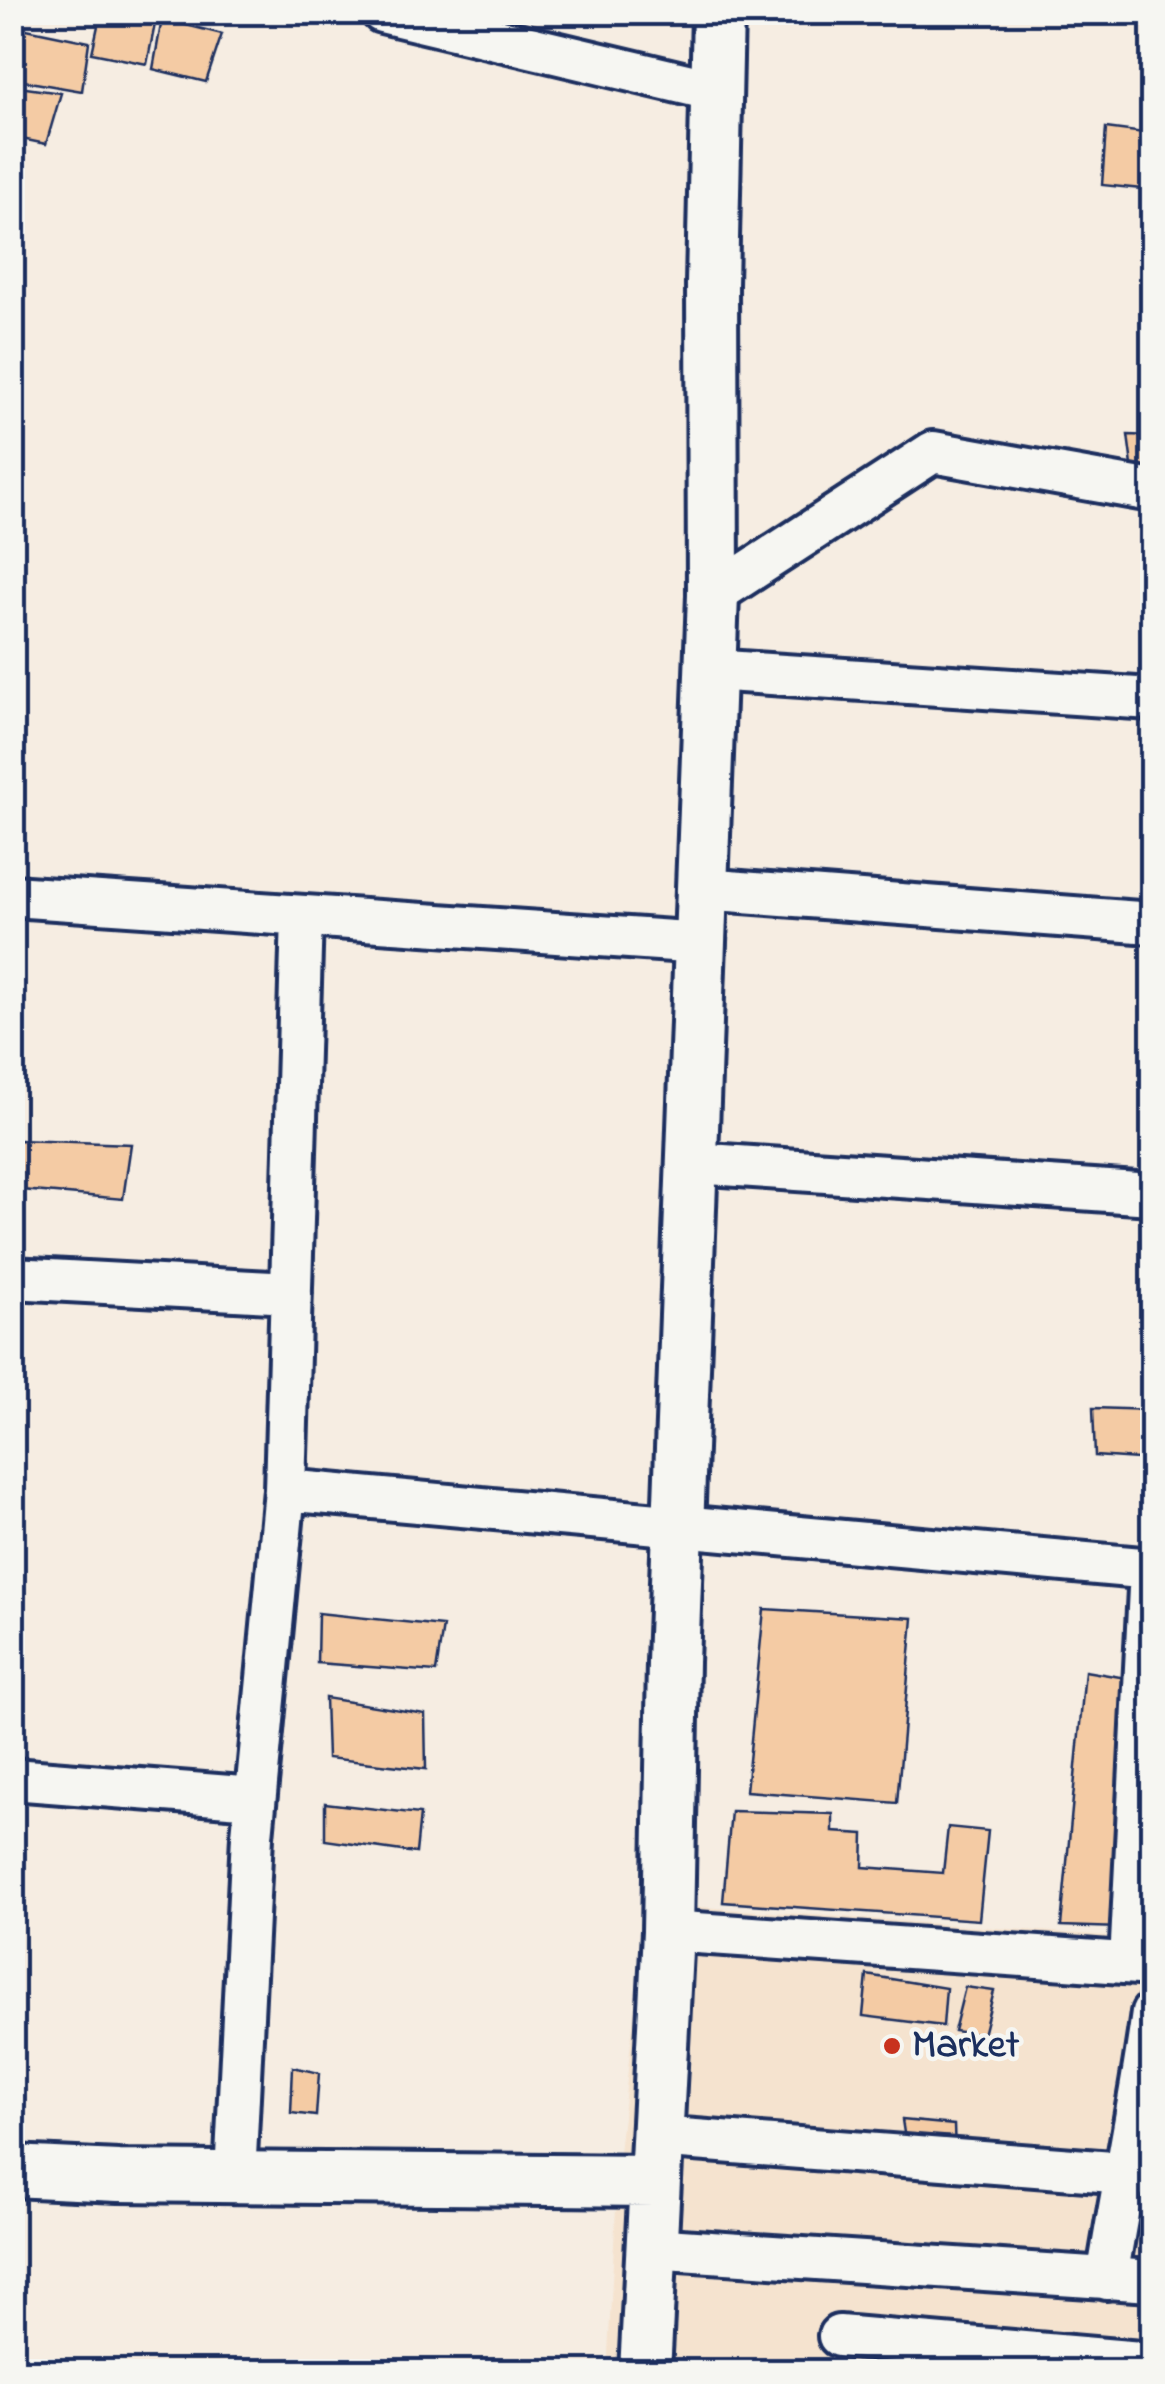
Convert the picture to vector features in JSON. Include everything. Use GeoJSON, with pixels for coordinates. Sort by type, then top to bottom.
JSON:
{"type":"FeatureCollection","features":[{"type":"Feature","properties":{"kind":"street"},"geometry":{"type":"LineString","coordinates":[[382,12],[716,91]]}},
{"type":"Feature","properties":{"kind":"street"},"geometry":{"type":"LineString","coordinates":[[645,2372],[668,1931],[713,595],[712,284],[718,12]]}},
{"type":"Feature","properties":{"kind":"street"},"geometry":{"type":"LineString","coordinates":[[713,595],[933,452],[1152,491]]}},
{"type":"Feature","properties":{"kind":"street"},"geometry":{"type":"LineString","coordinates":[[710,670],[1152,699]]}},
{"type":"Feature","properties":{"kind":"street"},"geometry":{"type":"LineString","coordinates":[[703,889],[1152,923]]}},
{"type":"Feature","properties":{"kind":"street"},"geometry":{"type":"LineString","coordinates":[[12,896],[702,943]]}},
{"type":"Feature","properties":{"kind":"street"},"geometry":{"type":"LineString","coordinates":[[234,2177],[256,1798],[285,1490],[302,916]]}},
{"type":"Feature","properties":{"kind":"street"},"geometry":{"type":"LineString","coordinates":[[694,1164],[1152,1194]]}},
{"type":"Feature","properties":{"kind":"street"},"geometry":{"type":"LineString","coordinates":[[12,1278],[291,1293]]}},
{"type":"Feature","properties":{"kind":"street"},"geometry":{"type":"LineString","coordinates":[[285,1490],[1151,1569],[1141,1964],[668,1931]]}},
{"type":"Feature","properties":{"kind":"street"},"geometry":{"type":"LineString","coordinates":[[12,1779],[256,1798]]}},
{"type":"Feature","properties":{"kind":"street"},"geometry":{"type":"LineString","coordinates":[[1108,2279],[1138,2174],[1152,2013]]}},
{"type":"Feature","properties":{"kind":"street"},"geometry":{"type":"LineString","coordinates":[[12,2171],[234,2177],[655,2159],[1138,2174]]}},
{"type":"Feature","properties":{"kind":"street"},"geometry":{"type":"LineString","coordinates":[[650,2248],[1152,2281]]}},
{"type":"Feature","properties":{"kind":"street"},"geometry":{"type":"LineString","coordinates":[[839,2336],[1152,2363]]}},
{"type":"Feature","properties":{"kind":"shaded area","name":"Market"},"geometry":{"type":"Polygon","coordinates":[[[646,1903],[1152,1939],[1152,2371],[607,2372],[619,2153],[646,1903]]]}},
{"type":"Feature","properties":{"kind":"building"},"geometry":{"type":"Polygon","coordinates":[[[101,12],[131,12],[156,19],[147,64],[92,53],[101,12]]]}},
{"type":"Feature","properties":{"kind":"building"},"geometry":{"type":"Polygon","coordinates":[[[162,19],[222,34],[206,82],[153,69],[162,19]]]}},
{"type":"Feature","properties":{"kind":"building"},"geometry":{"type":"Polygon","coordinates":[[[12,26],[89,42],[82,91],[12,79],[12,26]]]}},
{"type":"Feature","properties":{"kind":"building"},"geometry":{"type":"Polygon","coordinates":[[[12,86],[61,93],[46,144],[12,137],[12,86]]]}},
{"type":"Feature","properties":{"kind":"building"},"geometry":{"type":"Polygon","coordinates":[[[1106,128],[1152,134],[1152,190],[1102,185],[1106,128]]]}},
{"type":"Feature","properties":{"kind":"building"},"geometry":{"type":"Polygon","coordinates":[[[1128,435],[1152,436],[1152,489],[1135,488],[1128,435]]]}},
{"type":"Feature","properties":{"kind":"building"},"geometry":{"type":"Polygon","coordinates":[[[17,1140],[131,1144],[123,1199],[22,1190],[17,1140]]]}},
{"type":"Feature","properties":{"kind":"building"},"geometry":{"type":"Polygon","coordinates":[[[1093,1408],[1152,1410],[1152,1460],[1095,1456],[1093,1408]]]}},
{"type":"Feature","properties":{"kind":"building"},"geometry":{"type":"Polygon","coordinates":[[[764,1609],[913,1618],[897,1803],[746,1791],[764,1609]]]}},
{"type":"Feature","properties":{"kind":"building"},"geometry":{"type":"Polygon","coordinates":[[[318,1613],[443,1626],[436,1672],[317,1663],[318,1613]]]}},
{"type":"Feature","properties":{"kind":"building"},"geometry":{"type":"Polygon","coordinates":[[[1085,1671],[1138,1680],[1121,1928],[1061,1926],[1085,1671]]]}},
{"type":"Feature","properties":{"kind":"building"},"geometry":{"type":"Polygon","coordinates":[[[325,1698],[425,1714],[426,1769],[327,1758],[325,1698]]]}},
{"type":"Feature","properties":{"kind":"building"},"geometry":{"type":"Polygon","coordinates":[[[325,1803],[420,1814],[416,1853],[325,1840],[325,1803]]]}},
{"type":"Feature","properties":{"kind":"building"},"geometry":{"type":"Polygon","coordinates":[[[731,1811],[833,1814],[833,1832],[864,1834],[863,1867],[943,1873],[948,1827],[988,1831],[979,1920],[723,1902],[731,1811]]]}},
{"type":"Feature","properties":{"kind":"building"},"geometry":{"type":"Polygon","coordinates":[[[867,1975],[946,1988],[943,2026],[863,2016],[867,1975]]]}},
{"type":"Feature","properties":{"kind":"building"},"geometry":{"type":"Polygon","coordinates":[[[965,1987],[994,1991],[983,2035],[954,2031],[965,1987]]]}},
{"type":"Feature","properties":{"kind":"building"},"geometry":{"type":"Polygon","coordinates":[[[293,2067],[319,2073],[316,2116],[291,2113],[293,2067]]]}},
{"type":"Feature","properties":{"kind":"building"},"geometry":{"type":"Polygon","coordinates":[[[902,2120],[954,2125],[955,2154],[906,2146],[902,2120]]]}},
{"type":"Feature","properties":{"kind":"building"},"geometry":{"type":"Polygon","coordinates":[[[931,2364],[979,2372],[930,2372],[931,2364]]]}},
{"type":"Feature","properties":{"kind":"place","name":"Market"},"geometry":{"type":"Point","coordinates":[892,2046]}}]}
